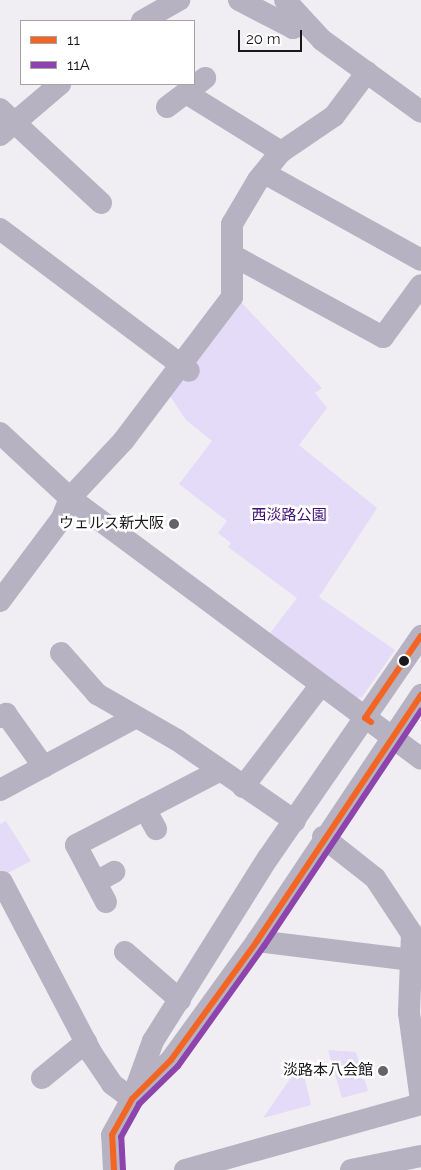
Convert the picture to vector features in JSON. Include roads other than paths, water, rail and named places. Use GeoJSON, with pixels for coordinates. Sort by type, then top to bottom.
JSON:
{"type":"FeatureCollection","features":[{"type":"Feature","properties":{"kind":"street"},"geometry":{"type":"LineString","coordinates":[[144,20],[178,0]]}},
{"type":"Feature","properties":{"kind":"street"},"geometry":{"type":"LineString","coordinates":[[239,0],[293,28],[301,21]]}},
{"type":"Feature","properties":{"kind":"street"},"geometry":{"type":"LineString","coordinates":[[285,0],[301,21],[421,112]]}},
{"type":"Feature","properties":{"kind":"street"},"geometry":{"type":"LineString","coordinates":[[0,600],[62,518],[70,498],[124,440],[184,368],[232,297],[232,224],[258,180],[266,174],[281,152],[334,116],[367,72]]}},
{"type":"Feature","properties":{"kind":"street"},"geometry":{"type":"LineString","coordinates":[[167,107],[205,78]]}},
{"type":"Feature","properties":{"kind":"street"},"geometry":{"type":"LineString","coordinates":[[59,85],[5,122],[101,203]]}},
{"type":"Feature","properties":{"kind":"street"},"geometry":{"type":"LineString","coordinates":[[186,93],[281,152]]}},
{"type":"Feature","properties":{"kind":"street"},"geometry":{"type":"LineString","coordinates":[[266,174],[421,260]]}},
{"type":"Feature","properties":{"kind":"street"},"geometry":{"type":"LineString","coordinates":[[0,228],[184,368]]}},
{"type":"Feature","properties":{"kind":"street"},"geometry":{"type":"LineString","coordinates":[[232,255],[383,337],[421,286]]}},
{"type":"Feature","properties":{"kind":"street"},"geometry":{"type":"LineString","coordinates":[[0,433],[70,498],[320,686],[394,736],[421,759]]}},
{"type":"Feature","properties":{"kind":"street"},"geometry":{"type":"LineString","coordinates":[[114,1170],[112,1135],[132,1099],[153,1041],[268,858],[421,636]]}},
{"type":"Feature","properties":{"kind":"street"},"geometry":{"type":"LineString","coordinates":[[61,653],[97,694],[177,740],[219,771],[295,821]]}},
{"type":"Feature","properties":{"kind":"street"},"geometry":{"type":"LineString","coordinates":[[243,787],[320,686]]}},
{"type":"Feature","properties":{"kind":"street"},"geometry":{"type":"LineString","coordinates":[[132,1099],[170,1060],[257,941],[322,837],[421,695]]}},
{"type":"Feature","properties":{"kind":"street"},"geometry":{"type":"LineString","coordinates":[[0,716],[6,714],[44,767]]}},
{"type":"Feature","properties":{"kind":"street"},"geometry":{"type":"LineString","coordinates":[[0,790],[136,717]]}},
{"type":"Feature","properties":{"kind":"street"},"geometry":{"type":"LineString","coordinates":[[106,902],[105,877],[76,845],[219,771]]}},
{"type":"Feature","properties":{"kind":"street"},"geometry":{"type":"LineString","coordinates":[[145,809],[156,829]]}},
{"type":"Feature","properties":{"kind":"street"},"geometry":{"type":"LineString","coordinates":[[185,1170],[421,1102],[410,1013],[416,993],[412,960],[412,934],[399,911],[375,878],[322,837]]}},
{"type":"Feature","properties":{"kind":"street"},"geometry":{"type":"LineString","coordinates":[[268,858],[298,876]]}},
{"type":"Feature","properties":{"kind":"street"},"geometry":{"type":"LineString","coordinates":[[2,882],[86,1042],[112,1084],[132,1099]]}},
{"type":"Feature","properties":{"kind":"street"},"geometry":{"type":"LineString","coordinates":[[257,941],[412,960]]}},
{"type":"Feature","properties":{"kind":"street"},"geometry":{"type":"LineString","coordinates":[[125,952],[180,1000]]}},
{"type":"Feature","properties":{"kind":"street"},"geometry":{"type":"LineString","coordinates":[[42,1078],[86,1042]]}},
{"type":"Feature","properties":{"kind":"street"},"geometry":{"type":"LineString","coordinates":[[351,1170],[407,1162]]}},
{"type":"Feature","properties":{"kind":"place","name":"ウェルス新大阪"},"geometry":{"type":"Point","coordinates":[174,524]}},
{"type":"Feature","properties":{"kind":"place","name":"淡路本八会館"},"geometry":{"type":"Point","coordinates":[383,1071]}},
{"type":"Feature","properties":{"kind":"park label","name":"西淡路公園"},"geometry":{"type":"Point","coordinates":[289,516]}}]}
